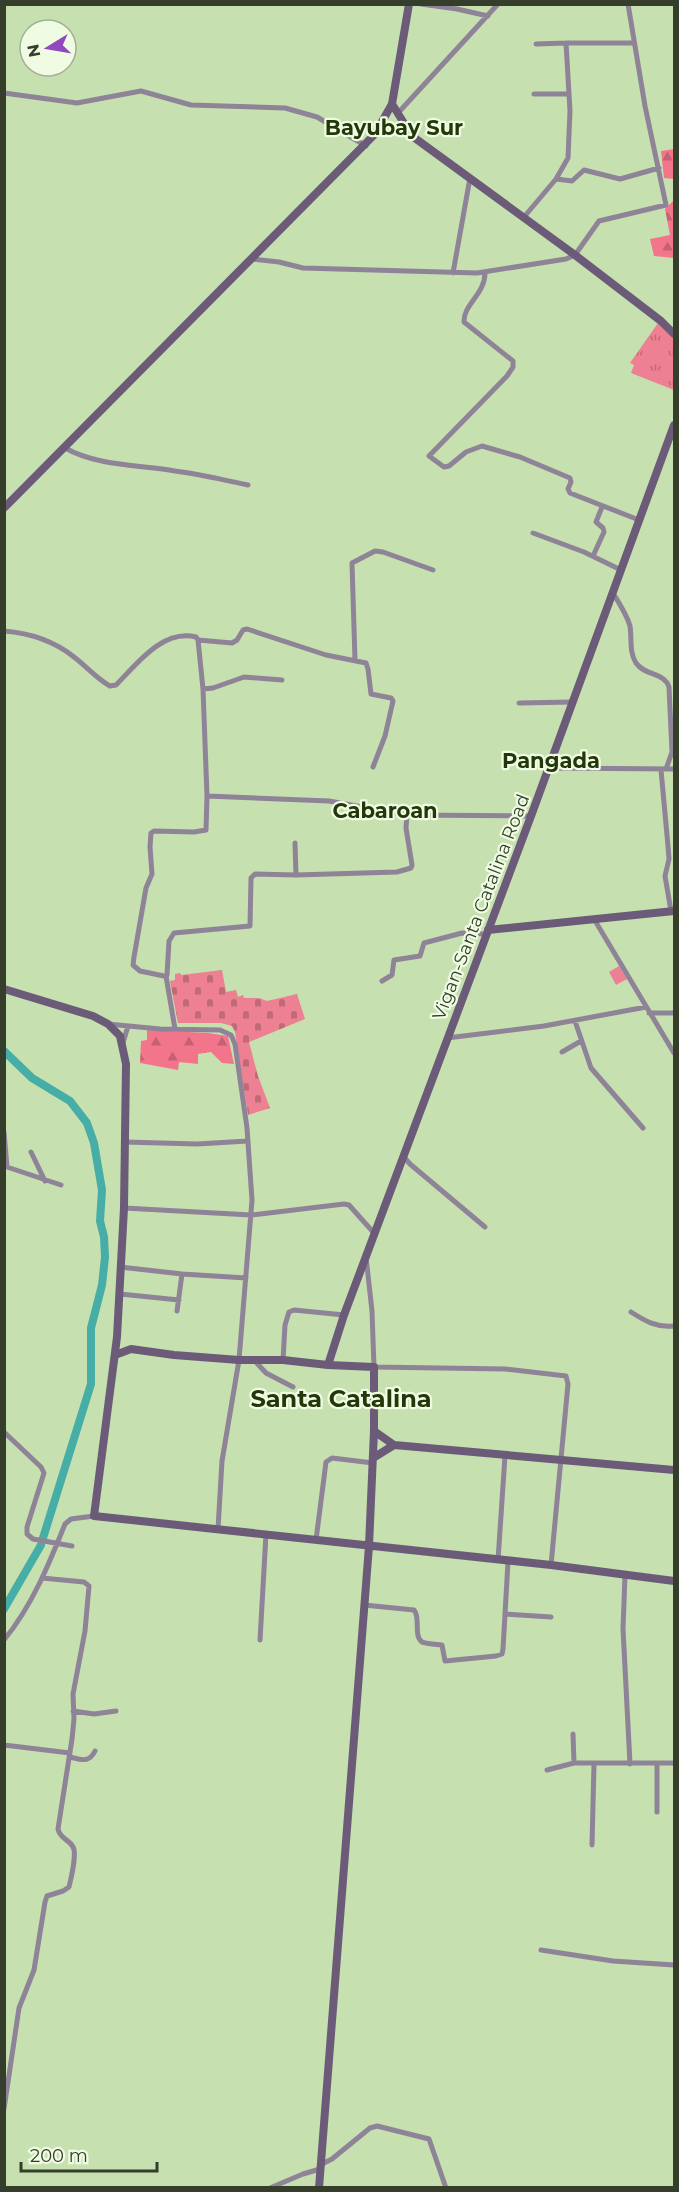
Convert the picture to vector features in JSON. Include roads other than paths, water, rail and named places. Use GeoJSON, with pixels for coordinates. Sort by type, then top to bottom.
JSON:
{"type":"FeatureCollection","features":[{"type":"Feature","properties":{"kind":"main road"},"geometry":{"type":"LineString","coordinates":[[4,508],[366,146],[392,104],[409,4]]}},
{"type":"Feature","properties":{"kind":"main road"},"geometry":{"type":"LineString","coordinates":[[392,104],[412,136],[575,255],[675,334]]}},
{"type":"Feature","properties":{"kind":"main road","name":"Vigan-Santa Catalina Road"},"geometry":{"type":"LineString","coordinates":[[328,1365],[366,1255],[531,816],[639,520],[672,439],[675,425]]}},
{"type":"Feature","properties":{"kind":"main road"},"geometry":{"type":"LineString","coordinates":[[4,494],[17,495]]}},
{"type":"Feature","properties":{"kind":"main road"},"geometry":{"type":"LineString","coordinates":[[487,932],[673,911]]}},
{"type":"Feature","properties":{"kind":"main road"},"geometry":{"type":"LineString","coordinates":[[4,989],[93,1016],[108,1024],[120,1036],[126,1064],[124,1208],[117,1337],[94,1516],[551,1565],[675,1581]]}},
{"type":"Feature","properties":{"kind":"main road"},"geometry":{"type":"LineString","coordinates":[[117,1337],[131,1349]]}},
{"type":"Feature","properties":{"kind":"main road"},"geometry":{"type":"LineString","coordinates":[[115,1355],[131,1349],[239,1360],[283,1360],[374,1367],[369,1546],[318,2187]]}},
{"type":"Feature","properties":{"kind":"main road"},"geometry":{"type":"LineString","coordinates":[[334,1349],[342,1366]]}},
{"type":"Feature","properties":{"kind":"main road"},"geometry":{"type":"LineString","coordinates":[[374,1431],[394,1445],[675,1470]]}},
{"type":"Feature","properties":{"kind":"main road"},"geometry":{"type":"LineString","coordinates":[[373,1460],[394,1445]]}},
{"type":"Feature","properties":{"kind":"street"},"geometry":{"type":"LineString","coordinates":[[421,4],[488,16]]}},
{"type":"Feature","properties":{"kind":"street"},"geometry":{"type":"LineString","coordinates":[[398,113],[498,4]]}},
{"type":"Feature","properties":{"kind":"street"},"geometry":{"type":"LineString","coordinates":[[252,259],[303,268],[485,273],[557,261],[575,255],[599,221],[666,205],[628,4]]}},
{"type":"Feature","properties":{"kind":"street"},"geometry":{"type":"LineString","coordinates":[[524,217],[556,179],[567,158],[570,111],[566,43]]}},
{"type":"Feature","properties":{"kind":"street"},"geometry":{"type":"LineString","coordinates":[[537,44],[634,43]]}},
{"type":"Feature","properties":{"kind":"street"},"geometry":{"type":"LineString","coordinates":[[4,93],[77,103],[141,91],[191,105],[285,108],[317,117],[366,146]]}},
{"type":"Feature","properties":{"kind":"street"},"geometry":{"type":"LineString","coordinates":[[534,94],[568,94]]}},
{"type":"Feature","properties":{"kind":"street"},"geometry":{"type":"LineString","coordinates":[[556,179],[572,181],[584,170],[620,179],[659,168]]}},
{"type":"Feature","properties":{"kind":"street"},"geometry":{"type":"LineString","coordinates":[[453,273],[470,178]]}},
{"type":"Feature","properties":{"kind":"street"},"geometry":{"type":"LineString","coordinates":[[485,273],[482,289],[466,311],[464,322],[513,361],[513,366],[507,376],[429,456],[444,467],[449,466],[466,452],[482,446],[520,457],[570,478],[569,492],[639,520]]}},
{"type":"Feature","properties":{"kind":"street"},"geometry":{"type":"LineString","coordinates":[[65,448],[97,459],[248,485]]}},
{"type":"Feature","properties":{"kind":"street"},"geometry":{"type":"LineString","coordinates":[[592,556],[604,532],[597,523],[602,507]]}},
{"type":"Feature","properties":{"kind":"street"},"geometry":{"type":"LineString","coordinates":[[533,532],[621,570]]}},
{"type":"Feature","properties":{"kind":"street"},"geometry":{"type":"LineString","coordinates":[[355,660],[352,563],[375,550],[433,570]]}},
{"type":"Feature","properties":{"kind":"street"},"geometry":{"type":"LineString","coordinates":[[613,593],[629,624],[635,662],[645,671],[664,678],[669,687],[672,752],[664,770],[669,860],[665,876],[673,911]]}},
{"type":"Feature","properties":{"kind":"street"},"geometry":{"type":"LineString","coordinates":[[4,631],[26,634],[47,641],[72,656],[110,686],[116,685],[161,642],[192,635],[198,640],[232,643],[237,640],[241,632],[247,629],[326,655],[367,664],[371,694],[391,698],[393,701],[379,756],[373,767]]}},
{"type":"Feature","properties":{"kind":"street"},"geometry":{"type":"LineString","coordinates":[[166,976],[140,971],[133,965],[147,888],[152,874],[150,847],[152,833],[154,831],[205,831],[207,796],[203,688],[198,640]]}},
{"type":"Feature","properties":{"kind":"street"},"geometry":{"type":"LineString","coordinates":[[203,688],[213,688],[244,677],[282,680]]}},
{"type":"Feature","properties":{"kind":"street"},"geometry":{"type":"LineString","coordinates":[[519,703],[573,702]]}},
{"type":"Feature","properties":{"kind":"street"},"geometry":{"type":"LineString","coordinates":[[548,768],[675,769]]}},
{"type":"Feature","properties":{"kind":"street"},"geometry":{"type":"LineString","coordinates":[[207,796],[328,801],[407,815],[531,816]]}},
{"type":"Feature","properties":{"kind":"street"},"geometry":{"type":"LineString","coordinates":[[175,1029],[166,976],[169,941],[172,935],[250,926],[251,878],[253,875],[397,872],[411,868],[407,815]]}},
{"type":"Feature","properties":{"kind":"street"},"geometry":{"type":"LineString","coordinates":[[295,843],[296,875]]}},
{"type":"Feature","properties":{"kind":"street"},"geometry":{"type":"LineString","coordinates":[[594,919],[675,1053]]}},
{"type":"Feature","properties":{"kind":"street"},"geometry":{"type":"LineString","coordinates":[[382,981],[392,975],[394,960],[420,956],[424,943],[462,933],[487,932]]}},
{"type":"Feature","properties":{"kind":"street"},"geometry":{"type":"LineString","coordinates":[[447,1038],[513,1031],[646,1006]]}},
{"type":"Feature","properties":{"kind":"street"},"geometry":{"type":"LineString","coordinates":[[650,1013],[675,1013]]}},
{"type":"Feature","properties":{"kind":"street"},"geometry":{"type":"LineString","coordinates":[[575,1021],[587,1059],[594,1072],[643,1128]]}},
{"type":"Feature","properties":{"kind":"street"},"geometry":{"type":"LineString","coordinates":[[108,1024],[220,1030],[226,1031],[233,1038],[248,1141],[251,1215],[239,1360],[222,1461],[218,1529]]}},
{"type":"Feature","properties":{"kind":"street"},"geometry":{"type":"LineString","coordinates":[[122,1044],[128,1026]]}},
{"type":"Feature","properties":{"kind":"street"},"geometry":{"type":"LineString","coordinates":[[562,1052],[581,1041]]}},
{"type":"Feature","properties":{"kind":"street"},"geometry":{"type":"LineString","coordinates":[[4,1132],[6,1167],[61,1185]]}},
{"type":"Feature","properties":{"kind":"street"},"geometry":{"type":"LineString","coordinates":[[125,1142],[197,1144],[248,1141]]}},
{"type":"Feature","properties":{"kind":"street"},"geometry":{"type":"LineString","coordinates":[[32,1152],[45,1181]]}},
{"type":"Feature","properties":{"kind":"street"},"geometry":{"type":"LineString","coordinates":[[403,1156],[424,1177],[485,1227]]}},
{"type":"Feature","properties":{"kind":"street"},"geometry":{"type":"LineString","coordinates":[[124,1208],[251,1215],[344,1204],[375,1233]]}},
{"type":"Feature","properties":{"kind":"street"},"geometry":{"type":"LineString","coordinates":[[366,1255],[372,1311],[374,1367],[505,1369],[566,1376],[568,1384],[551,1565]]}},
{"type":"Feature","properties":{"kind":"street"},"geometry":{"type":"LineString","coordinates":[[120,1266],[182,1274],[246,1278]]}},
{"type":"Feature","properties":{"kind":"street"},"geometry":{"type":"LineString","coordinates":[[177,1311],[182,1274]]}},
{"type":"Feature","properties":{"kind":"street"},"geometry":{"type":"LineString","coordinates":[[120,1294],[179,1300]]}},
{"type":"Feature","properties":{"kind":"street"},"geometry":{"type":"LineString","coordinates":[[283,1360],[285,1325],[289,1312],[294,1310],[344,1315]]}},
{"type":"Feature","properties":{"kind":"street"},"geometry":{"type":"LineString","coordinates":[[631,1312],[652,1325],[675,1326]]}},
{"type":"Feature","properties":{"kind":"street"},"geometry":{"type":"LineString","coordinates":[[254,1360],[266,1373],[293,1387]]}},
{"type":"Feature","properties":{"kind":"street"},"geometry":{"type":"LineString","coordinates":[[4,1432],[41,1467],[44,1473],[27,1527],[27,1534],[33,1539],[72,1546]]}},
{"type":"Feature","properties":{"kind":"street"},"geometry":{"type":"LineString","coordinates":[[498,1560],[505,1456]]}},
{"type":"Feature","properties":{"kind":"street"},"geometry":{"type":"LineString","coordinates":[[316,1540],[326,1462],[332,1458],[373,1460]]}},
{"type":"Feature","properties":{"kind":"street"},"geometry":{"type":"LineString","coordinates":[[4,1640],[22,1616],[42,1578],[65,1524],[71,1519],[94,1516]]}},
{"type":"Feature","properties":{"kind":"street"},"geometry":{"type":"LineString","coordinates":[[260,1640],[266,1534]]}},
{"type":"Feature","properties":{"kind":"street"},"geometry":{"type":"LineString","coordinates":[[364,1605],[414,1610],[418,1615],[417,1629],[420,1639],[424,1642],[442,1645],[445,1660],[493,1657],[502,1654],[508,1562]]}},
{"type":"Feature","properties":{"kind":"street"},"geometry":{"type":"LineString","coordinates":[[625,1575],[623,1629],[630,1764]]}},
{"type":"Feature","properties":{"kind":"street"},"geometry":{"type":"LineString","coordinates":[[4,2109],[18,2029],[19,2008],[34,1970],[45,1902],[47,1896],[67,1889],[75,1851],[72,1845],[62,1838],[58,1829],[70,1755],[74,1723],[73,1694],[85,1631],[89,1586],[84,1582],[42,1578]]}},
{"type":"Feature","properties":{"kind":"street"},"geometry":{"type":"LineString","coordinates":[[505,1614],[552,1617]]}},
{"type":"Feature","properties":{"kind":"street"},"geometry":{"type":"LineString","coordinates":[[73,1711],[94,1714],[116,1711]]}},
{"type":"Feature","properties":{"kind":"street"},"geometry":{"type":"LineString","coordinates":[[573,1734],[574,1763]]}},
{"type":"Feature","properties":{"kind":"street"},"geometry":{"type":"LineString","coordinates":[[4,1745],[88,1760],[95,1751]]}},
{"type":"Feature","properties":{"kind":"street"},"geometry":{"type":"LineString","coordinates":[[547,1770],[574,1763],[675,1763]]}},
{"type":"Feature","properties":{"kind":"street"},"geometry":{"type":"LineString","coordinates":[[657,1763],[657,1812]]}},
{"type":"Feature","properties":{"kind":"street"},"geometry":{"type":"LineString","coordinates":[[592,1845],[594,1764]]}},
{"type":"Feature","properties":{"kind":"street"},"geometry":{"type":"LineString","coordinates":[[541,1950],[613,1961],[675,1965]]}},
{"type":"Feature","properties":{"kind":"street"},"geometry":{"type":"LineString","coordinates":[[270,2187],[320,2167],[370,2128],[377,2126],[429,2139],[446,2187]]}},
{"type":"Feature","properties":{"kind":"waterway"},"geometry":{"type":"LineString","coordinates":[[4,1051],[32,1078],[70,1101],[87,1123],[94,1143],[102,1190],[100,1221],[105,1257],[102,1285],[91,1328],[91,1384],[43,1538]]}},
{"type":"Feature","properties":{"kind":"waterway"},"geometry":{"type":"LineString","coordinates":[[4,1609],[41,1545]]}},
{"type":"Feature","properties":{"kind":"district","name":"Bayubay Sur"},"geometry":{"type":"Point","coordinates":[394,127]}},
{"type":"Feature","properties":{"kind":"district","name":"Pangada"},"geometry":{"type":"Point","coordinates":[551,760]}},
{"type":"Feature","properties":{"kind":"district","name":"Cabaroan"},"geometry":{"type":"Point","coordinates":[385,810]}},
{"type":"Feature","properties":{"kind":"district","name":"Santa Catalina"},"geometry":{"type":"Point","coordinates":[341,1398]}}]}
